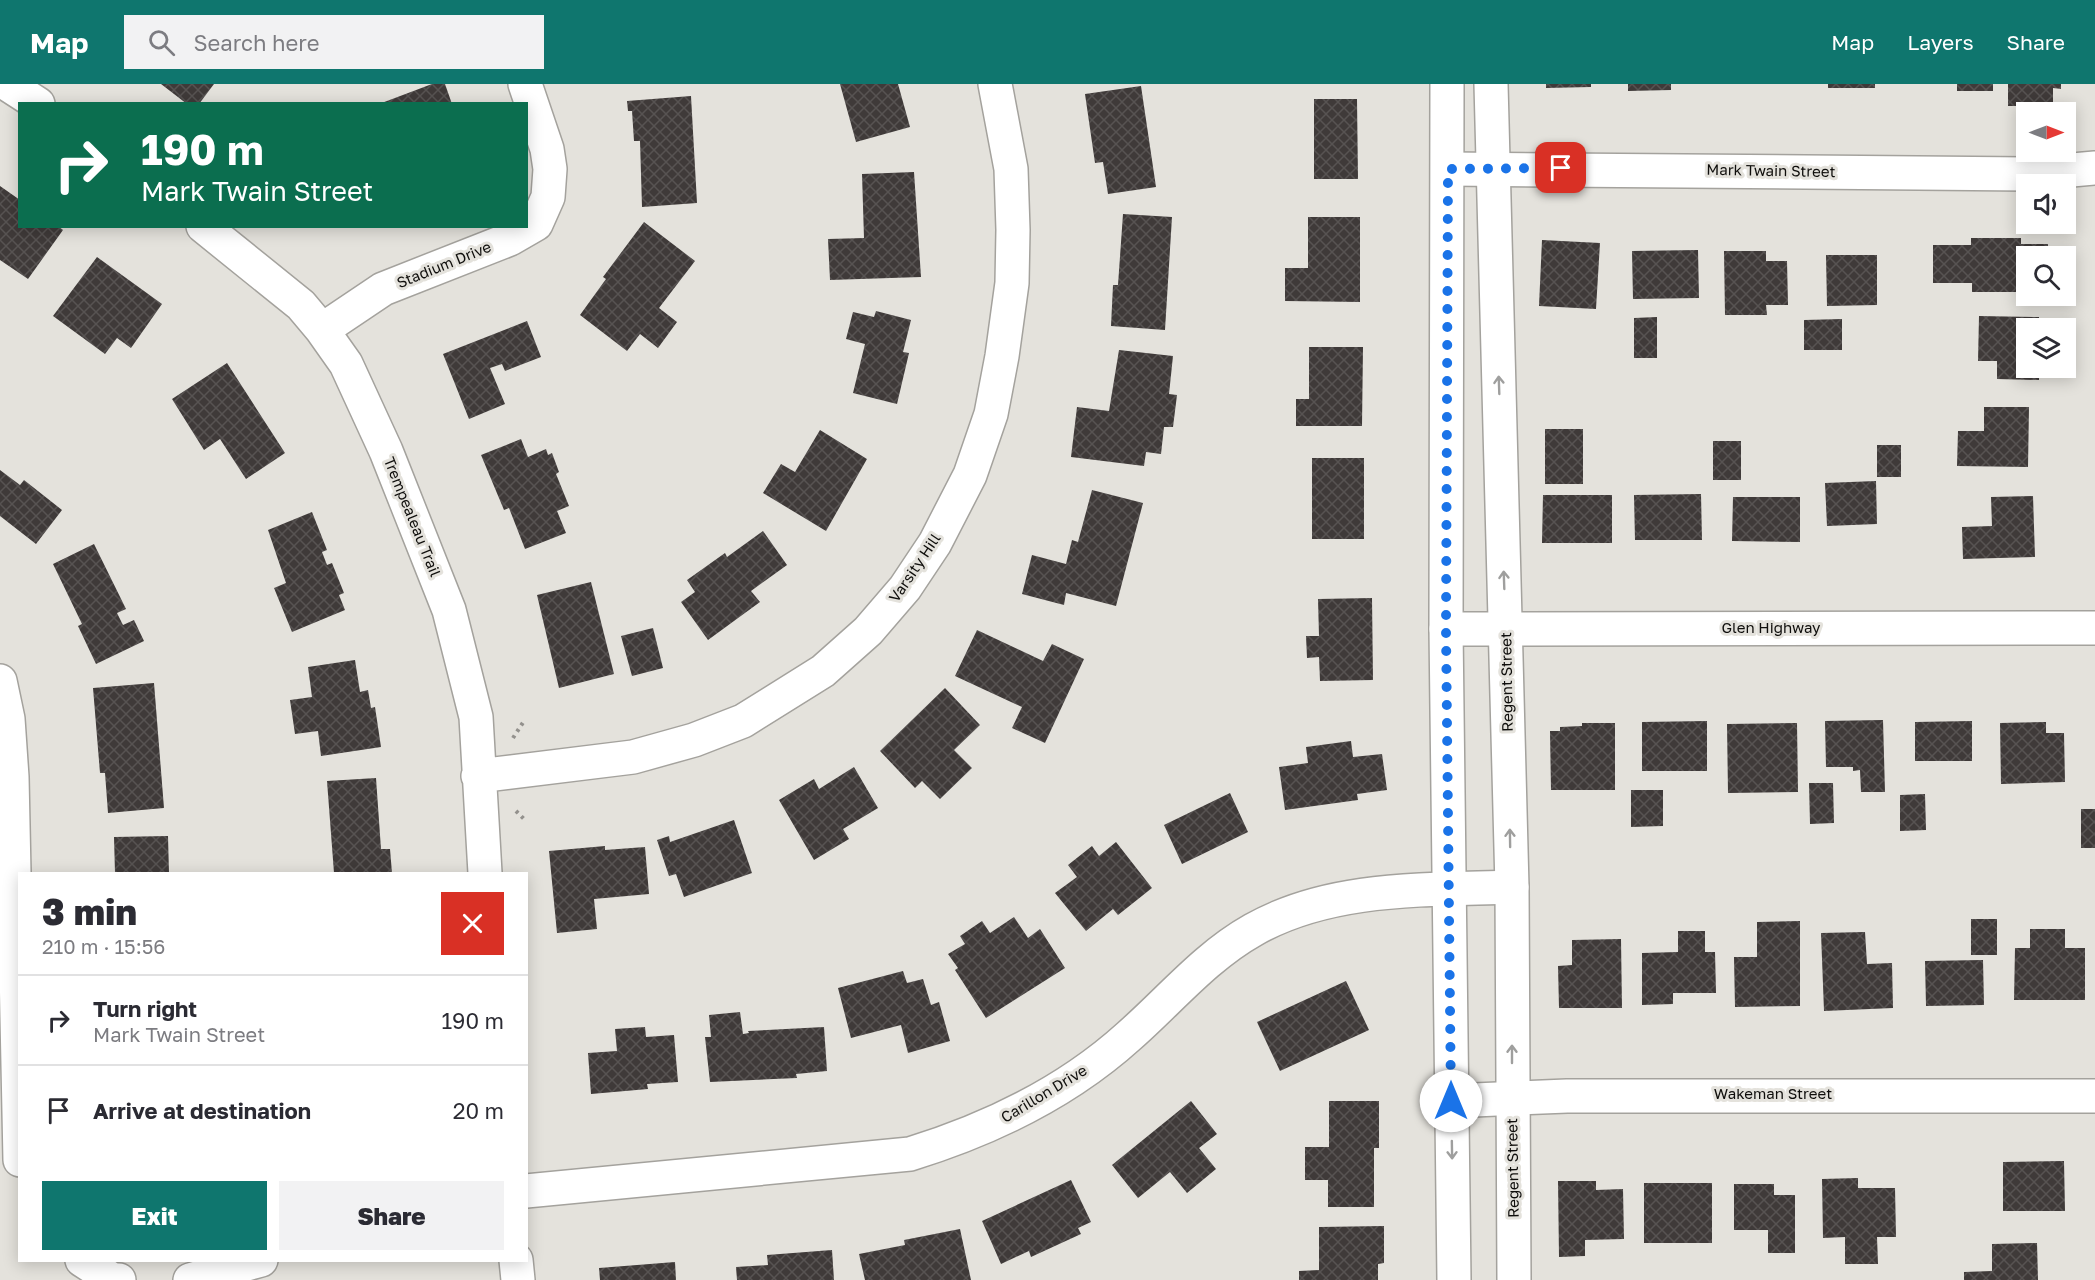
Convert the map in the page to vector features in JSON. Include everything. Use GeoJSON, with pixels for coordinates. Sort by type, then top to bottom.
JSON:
{"type":"FeatureCollection","features":[{"type":"Feature","properties":{"kind":"street"},"geometry":{"type":"LineString","coordinates":[[7,84],[35,102]]}},
{"type":"Feature","properties":{"kind":"street","name":"Stadium Drive"},"geometry":{"type":"LineString","coordinates":[[322,330],[383,290],[510,239],[536,224],[548,197],[550,169],[547,149],[525,84]]}},
{"type":"Feature","properties":{"kind":"street","name":"Varsity Hill"},"geometry":{"type":"LineString","coordinates":[[478,776],[633,758],[694,740],[743,721],[823,671],[868,631],[905,588],[935,543],[970,475],[992,414],[1012,283],[1013,230],[1011,169],[995,84]]}},
{"type":"Feature","properties":{"kind":"street"},"geometry":{"type":"LineString","coordinates":[[1447,84],[1446,629],[1454,1280]]}},
{"type":"Feature","properties":{"kind":"street","name":"Regent Street"},"geometry":{"type":"LineString","coordinates":[[1491,84],[1512,887],[1514,1280]]}},
{"type":"Feature","properties":{"kind":"street","name":"Mark Twain Street"},"geometry":{"type":"LineString","coordinates":[[1448,169],[2028,174],[2095,168]]}},
{"type":"Feature","properties":{"kind":"street","name":"Trempealeau Trail"},"geometry":{"type":"LineString","coordinates":[[205,228],[301,305],[322,330],[346,364],[386,451],[449,610],[476,717],[485,872]]}},
{"type":"Feature","properties":{"kind":"street","name":"Glen Highway"},"geometry":{"type":"LineString","coordinates":[[1446,629],[2095,628]]}},
{"type":"Feature","properties":{"kind":"street"},"geometry":{"type":"LineString","coordinates":[[0,681],[8,719],[12,777],[18,1064]]}},
{"type":"Feature","properties":{"kind":"street","name":"Carillon Drive"},"geometry":{"type":"LineString","coordinates":[[528,1191],[910,1154],[961,1138],[1010,1117],[1072,1081],[1129,1036],[1178,987],[1254,929],[1297,910],[1355,896],[1512,887]]}},
{"type":"Feature","properties":{"kind":"street","name":"Wakeman Street"},"geometry":{"type":"LineString","coordinates":[[1451,1101],[1512,1097],[1819,1094],[2095,1096]]}},
{"type":"Feature","properties":{"kind":"street"},"geometry":{"type":"LineString","coordinates":[[85,1262],[113,1280],[118,1280]]}},
{"type":"Feature","properties":{"kind":"street"},"geometry":{"type":"LineString","coordinates":[[190,1280],[254,1262]]}},
{"type":"Feature","properties":{"kind":"street"},"geometry":{"type":"LineString","coordinates":[[516,1262],[518,1280]]}},
{"type":"Feature","properties":{"kind":"building"},"geometry":{"type":"Polygon","coordinates":[[[161,84],[214,84],[200,102],[184,102],[161,84]]]}},
{"type":"Feature","properties":{"kind":"building"},"geometry":{"type":"Polygon","coordinates":[[[432,84],[445,84],[451,102],[384,102],[432,84]]]}},
{"type":"Feature","properties":{"kind":"building"},"geometry":{"type":"Polygon","coordinates":[[[840,84],[898,84],[910,127],[856,142],[840,84]]]}},
{"type":"Feature","properties":{"kind":"building"},"geometry":{"type":"Polygon","coordinates":[[[1546,84],[1591,84],[1591,87],[1546,88],[1546,84]]]}},
{"type":"Feature","properties":{"kind":"building"},"geometry":{"type":"Polygon","coordinates":[[[1628,84],[1671,84],[1671,90],[1628,91],[1628,84]]]}},
{"type":"Feature","properties":{"kind":"building"},"geometry":{"type":"Polygon","coordinates":[[[1828,84],[1875,84],[1875,88],[1828,88],[1828,84]]]}},
{"type":"Feature","properties":{"kind":"building"},"geometry":{"type":"Polygon","coordinates":[[[1957,84],[1993,84],[1993,91],[1957,91],[1957,84]]]}},
{"type":"Feature","properties":{"kind":"building"},"geometry":{"type":"Polygon","coordinates":[[[2008,84],[2061,84],[2061,89],[2053,88],[2053,102],[2016,102],[2016,106],[2008,106],[2008,84]]]}},
{"type":"Feature","properties":{"kind":"building"},"geometry":{"type":"Polygon","coordinates":[[[1141,86],[1156,187],[1108,194],[1103,162],[1095,163],[1085,94],[1141,86]]]}},
{"type":"Feature","properties":{"kind":"building"},"geometry":{"type":"Polygon","coordinates":[[[691,96],[697,203],[642,207],[640,141],[634,141],[632,111],[628,111],[627,101],[691,96]]]}},
{"type":"Feature","properties":{"kind":"building"},"geometry":{"type":"Polygon","coordinates":[[[1314,99],[1357,99],[1358,179],[1314,179],[1314,99]]]}},
{"type":"Feature","properties":{"kind":"building"},"geometry":{"type":"Polygon","coordinates":[[[914,172],[921,277],[830,280],[828,239],[864,238],[862,174],[914,172]]]}},
{"type":"Feature","properties":{"kind":"building"},"geometry":{"type":"Polygon","coordinates":[[[0,186],[18,199],[18,228],[60,228],[63,230],[28,279],[0,260],[0,186]]]}},
{"type":"Feature","properties":{"kind":"building"},"geometry":{"type":"Polygon","coordinates":[[[1123,214],[1172,217],[1165,330],[1111,326],[1113,285],[1118,285],[1123,214]]]}},
{"type":"Feature","properties":{"kind":"building"},"geometry":{"type":"Polygon","coordinates":[[[1308,217],[1360,217],[1360,302],[1285,301],[1285,268],[1308,268],[1308,217]]]}},
{"type":"Feature","properties":{"kind":"building"},"geometry":{"type":"Polygon","coordinates":[[[644,222],[695,261],[659,308],[677,322],[658,348],[640,334],[627,351],[580,315],[606,279],[603,277],[644,222]]]}},
{"type":"Feature","properties":{"kind":"building"},"geometry":{"type":"Polygon","coordinates":[[[1971,238],[2021,238],[2021,244],[2048,244],[2048,246],[2016,246],[2016,292],[1972,292],[1972,283],[1933,283],[1933,245],[1971,245],[1971,238]]]}},
{"type":"Feature","properties":{"kind":"building"},"geometry":{"type":"Polygon","coordinates":[[[1542,240],[1600,243],[1596,309],[1539,306],[1542,240]]]}},
{"type":"Feature","properties":{"kind":"building"},"geometry":{"type":"Polygon","coordinates":[[[1698,250],[1699,298],[1633,299],[1632,251],[1698,250]]]}},
{"type":"Feature","properties":{"kind":"building"},"geometry":{"type":"Polygon","coordinates":[[[1724,251],[1766,251],[1766,261],[1787,261],[1788,305],[1766,305],[1767,315],[1725,315],[1724,251]]]}},
{"type":"Feature","properties":{"kind":"building"},"geometry":{"type":"Polygon","coordinates":[[[1826,255],[1877,255],[1877,305],[1827,306],[1826,255]]]}},
{"type":"Feature","properties":{"kind":"building"},"geometry":{"type":"Polygon","coordinates":[[[97,257],[162,304],[131,348],[117,338],[105,354],[53,316],[97,257]]]}},
{"type":"Feature","properties":{"kind":"building"},"geometry":{"type":"Polygon","coordinates":[[[876,311],[911,320],[903,352],[909,353],[897,404],[853,393],[865,344],[846,339],[853,312],[874,317],[876,311]]]}},
{"type":"Feature","properties":{"kind":"building"},"geometry":{"type":"Polygon","coordinates":[[[1979,316],[2039,317],[2016,318],[2016,378],[2039,378],[2039,380],[1997,379],[1997,361],[1978,361],[1979,316]]]}},
{"type":"Feature","properties":{"kind":"building"},"geometry":{"type":"Polygon","coordinates":[[[1657,317],[1657,358],[1634,358],[1634,318],[1657,317]]]}},
{"type":"Feature","properties":{"kind":"building"},"geometry":{"type":"Polygon","coordinates":[[[1842,319],[1842,350],[1804,350],[1804,320],[1842,319]]]}},
{"type":"Feature","properties":{"kind":"building"},"geometry":{"type":"Polygon","coordinates":[[[527,321],[541,357],[505,371],[502,364],[490,368],[505,404],[469,419],[443,354],[527,321]]]}},
{"type":"Feature","properties":{"kind":"building"},"geometry":{"type":"Polygon","coordinates":[[[1309,347],[1363,347],[1362,426],[1296,426],[1296,399],[1309,399],[1309,347]]]}},
{"type":"Feature","properties":{"kind":"building"},"geometry":{"type":"Polygon","coordinates":[[[1119,350],[1173,356],[1169,394],[1177,395],[1173,427],[1164,427],[1161,454],[1146,452],[1144,466],[1071,457],[1077,407],[1109,411],[1119,350]]]}},
{"type":"Feature","properties":{"kind":"building"},"geometry":{"type":"Polygon","coordinates":[[[227,363],[285,453],[246,479],[220,439],[204,450],[172,399],[227,363]]]}},
{"type":"Feature","properties":{"kind":"building"},"geometry":{"type":"Polygon","coordinates":[[[1984,407],[2029,407],[2028,467],[1957,466],[1958,431],[1984,431],[1984,407]]]}},
{"type":"Feature","properties":{"kind":"building"},"geometry":{"type":"Polygon","coordinates":[[[1545,429],[1583,429],[1583,484],[1545,484],[1545,429]]]}},
{"type":"Feature","properties":{"kind":"building"},"geometry":{"type":"Polygon","coordinates":[[[820,430],[867,459],[826,531],[763,493],[781,464],[795,472],[820,430]]]}},
{"type":"Feature","properties":{"kind":"building"},"geometry":{"type":"Polygon","coordinates":[[[521,439],[528,457],[546,449],[548,455],[552,453],[559,472],[556,474],[569,506],[557,511],[566,533],[525,549],[509,508],[504,510],[481,455],[521,439]]]}},
{"type":"Feature","properties":{"kind":"building"},"geometry":{"type":"Polygon","coordinates":[[[1713,441],[1741,441],[1741,480],[1713,480],[1713,441]]]}},
{"type":"Feature","properties":{"kind":"building"},"geometry":{"type":"Polygon","coordinates":[[[1877,445],[1901,445],[1901,477],[1877,477],[1877,445]]]}},
{"type":"Feature","properties":{"kind":"building"},"geometry":{"type":"Polygon","coordinates":[[[1312,458],[1364,458],[1364,539],[1312,539],[1312,458]]]}},
{"type":"Feature","properties":{"kind":"building"},"geometry":{"type":"Polygon","coordinates":[[[0,470],[20,485],[24,480],[62,510],[36,544],[0,516],[0,470]]]}},
{"type":"Feature","properties":{"kind":"building"},"geometry":{"type":"Polygon","coordinates":[[[1876,481],[1877,524],[1827,526],[1825,483],[1876,481]]]}},
{"type":"Feature","properties":{"kind":"building"},"geometry":{"type":"Polygon","coordinates":[[[1092,490],[1143,503],[1116,606],[1066,593],[1064,605],[1022,594],[1032,555],[1066,564],[1072,540],[1078,542],[1092,490]]]}},
{"type":"Feature","properties":{"kind":"building"},"geometry":{"type":"Polygon","coordinates":[[[1701,494],[1702,540],[1635,540],[1634,495],[1701,494]]]}},
{"type":"Feature","properties":{"kind":"building"},"geometry":{"type":"Polygon","coordinates":[[[1543,495],[1612,495],[1612,543],[1542,543],[1543,495]]]}},
{"type":"Feature","properties":{"kind":"building"},"geometry":{"type":"Polygon","coordinates":[[[2033,496],[2035,557],[1963,559],[1962,527],[1992,526],[1991,497],[2033,496]]]}},
{"type":"Feature","properties":{"kind":"building"},"geometry":{"type":"Polygon","coordinates":[[[1733,497],[1800,497],[1800,542],[1732,541],[1733,497]]]}},
{"type":"Feature","properties":{"kind":"building"},"geometry":{"type":"Polygon","coordinates":[[[312,512],[327,550],[322,552],[327,565],[332,563],[344,593],[339,595],[345,610],[292,632],[274,588],[286,583],[268,530],[312,512]]]}},
{"type":"Feature","properties":{"kind":"building"},"geometry":{"type":"Polygon","coordinates":[[[763,531],[787,565],[751,591],[760,602],[708,640],[681,602],[695,592],[687,580],[725,553],[727,557],[763,531]]]}},
{"type":"Feature","properties":{"kind":"building"},"geometry":{"type":"Polygon","coordinates":[[[94,544],[126,609],[117,613],[123,625],[134,620],[144,641],[96,664],[78,626],[82,624],[53,564],[94,544]]]}},
{"type":"Feature","properties":{"kind":"building"},"geometry":{"type":"Polygon","coordinates":[[[591,582],[614,674],[559,688],[537,595],[591,582]]]}},
{"type":"Feature","properties":{"kind":"building"},"geometry":{"type":"Polygon","coordinates":[[[1372,598],[1373,680],[1320,681],[1319,657],[1307,658],[1306,636],[1319,636],[1318,599],[1372,598]]]}},
{"type":"Feature","properties":{"kind":"building"},"geometry":{"type":"Polygon","coordinates":[[[653,628],[663,668],[632,676],[621,636],[653,628]]]}},
{"type":"Feature","properties":{"kind":"building"},"geometry":{"type":"Polygon","coordinates":[[[977,630],[1043,661],[1052,644],[1084,659],[1045,743],[1012,728],[1022,707],[955,676],[977,630]]]}},
{"type":"Feature","properties":{"kind":"building"},"geometry":{"type":"Polygon","coordinates":[[[355,660],[360,692],[368,690],[371,708],[375,707],[381,747],[321,756],[318,731],[295,734],[290,700],[312,697],[308,667],[355,660]]]}},
{"type":"Feature","properties":{"kind":"building"},"geometry":{"type":"Polygon","coordinates":[[[154,683],[164,808],[108,813],[105,773],[100,773],[93,688],[154,683]]]}},
{"type":"Feature","properties":{"kind":"building"},"geometry":{"type":"Polygon","coordinates":[[[945,688],[980,725],[954,750],[972,768],[940,799],[922,781],[915,788],[880,751],[945,688]]]}},
{"type":"Feature","properties":{"kind":"building"},"geometry":{"type":"Polygon","coordinates":[[[1883,720],[1885,792],[1861,792],[1860,770],[1853,771],[1853,767],[1826,767],[1825,721],[1883,720]]]}},
{"type":"Feature","properties":{"kind":"building"},"geometry":{"type":"Polygon","coordinates":[[[1707,721],[1707,771],[1642,771],[1642,722],[1707,721]]]}},
{"type":"Feature","properties":{"kind":"building"},"geometry":{"type":"Polygon","coordinates":[[[1972,721],[1972,761],[1915,761],[1915,722],[1972,721]]]}},
{"type":"Feature","properties":{"kind":"building"},"geometry":{"type":"Polygon","coordinates":[[[2046,722],[2046,733],[2064,733],[2065,782],[2001,784],[2000,723],[2046,722]]]}},
{"type":"Feature","properties":{"kind":"building"},"geometry":{"type":"Polygon","coordinates":[[[1582,723],[1615,723],[1615,790],[1551,790],[1550,731],[1560,731],[1560,727],[1582,726],[1582,723]]]}},
{"type":"Feature","properties":{"kind":"building"},"geometry":{"type":"Polygon","coordinates":[[[1797,723],[1798,792],[1728,793],[1727,724],[1797,723]]]}},
{"type":"Feature","properties":{"kind":"building"},"geometry":{"type":"Polygon","coordinates":[[[1351,741],[1353,757],[1382,754],[1387,790],[1357,794],[1358,800],[1285,810],[1279,767],[1308,763],[1306,747],[1351,741]]]}},
{"type":"Feature","properties":{"kind":"building"},"geometry":{"type":"Polygon","coordinates":[[[854,767],[878,808],[843,829],[849,839],[814,860],[779,800],[814,779],[819,789],[854,767]]]}},
{"type":"Feature","properties":{"kind":"building"},"geometry":{"type":"Polygon","coordinates":[[[376,778],[381,849],[390,849],[392,872],[334,872],[327,781],[376,778]]]}},
{"type":"Feature","properties":{"kind":"building"},"geometry":{"type":"Polygon","coordinates":[[[1809,783],[1833,783],[1834,823],[1810,824],[1809,783]]]}},
{"type":"Feature","properties":{"kind":"building"},"geometry":{"type":"Polygon","coordinates":[[[1631,790],[1663,790],[1663,826],[1631,827],[1631,790]]]}},
{"type":"Feature","properties":{"kind":"building"},"geometry":{"type":"Polygon","coordinates":[[[1230,793],[1248,832],[1182,864],[1164,825],[1230,793]]]}},
{"type":"Feature","properties":{"kind":"building"},"geometry":{"type":"Polygon","coordinates":[[[1925,794],[1926,830],[1900,831],[1900,795],[1925,794]]]}},
{"type":"Feature","properties":{"kind":"building"},"geometry":{"type":"Polygon","coordinates":[[[2081,809],[2095,809],[2095,848],[2081,848],[2081,809]]]}},
{"type":"Feature","properties":{"kind":"building"},"geometry":{"type":"Polygon","coordinates":[[[734,820],[752,873],[684,897],[676,874],[669,876],[657,840],[669,836],[670,842],[734,820]]]}},
{"type":"Feature","properties":{"kind":"building"},"geometry":{"type":"Polygon","coordinates":[[[168,836],[169,872],[115,872],[114,837],[168,836]]]}},
{"type":"Feature","properties":{"kind":"building"},"geometry":{"type":"Polygon","coordinates":[[[1116,842],[1152,888],[1118,915],[1113,909],[1086,931],[1055,893],[1077,877],[1068,865],[1092,846],[1099,856],[1116,842]]]}},
{"type":"Feature","properties":{"kind":"building"},"geometry":{"type":"Polygon","coordinates":[[[605,846],[605,850],[645,847],[649,894],[594,899],[597,929],[557,933],[549,851],[605,846]]]}},
{"type":"Feature","properties":{"kind":"building"},"geometry":{"type":"Polygon","coordinates":[[[1014,917],[1028,938],[1040,929],[1065,968],[986,1018],[955,970],[958,968],[948,954],[965,944],[960,936],[982,921],[990,933],[1014,917]]]}},
{"type":"Feature","properties":{"kind":"building"},"geometry":{"type":"Polygon","coordinates":[[[1971,919],[1997,919],[1997,955],[1971,955],[1971,919]]]}},
{"type":"Feature","properties":{"kind":"building"},"geometry":{"type":"Polygon","coordinates":[[[1800,921],[1800,1006],[1735,1007],[1734,957],[1757,957],[1757,922],[1800,921]]]}},
{"type":"Feature","properties":{"kind":"building"},"geometry":{"type":"Polygon","coordinates":[[[2030,929],[2065,929],[2065,948],[2085,948],[2085,1000],[2014,1000],[2015,948],[2030,948],[2030,929]]]}},
{"type":"Feature","properties":{"kind":"building"},"geometry":{"type":"Polygon","coordinates":[[[1678,931],[1705,931],[1705,952],[1715,952],[1716,993],[1673,993],[1673,1004],[1642,1005],[1642,953],[1678,952],[1678,931]]]}},
{"type":"Feature","properties":{"kind":"building"},"geometry":{"type":"Polygon","coordinates":[[[1865,932],[1867,964],[1892,963],[1893,1008],[1824,1011],[1821,933],[1865,932]]]}},
{"type":"Feature","properties":{"kind":"building"},"geometry":{"type":"Polygon","coordinates":[[[1621,939],[1622,1008],[1559,1008],[1558,966],[1572,965],[1572,940],[1621,939]]]}},
{"type":"Feature","properties":{"kind":"building"},"geometry":{"type":"Polygon","coordinates":[[[1983,960],[1984,1005],[1926,1006],[1925,961],[1983,960]]]}},
{"type":"Feature","properties":{"kind":"building"},"geometry":{"type":"Polygon","coordinates":[[[903,971],[907,983],[923,979],[931,1005],[939,1002],[950,1041],[908,1053],[901,1025],[851,1038],[838,988],[903,971]]]}},
{"type":"Feature","properties":{"kind":"building"},"geometry":{"type":"Polygon","coordinates":[[[1346,981],[1369,1030],[1280,1071],[1257,1022],[1346,981]]]}},
{"type":"Feature","properties":{"kind":"building"},"geometry":{"type":"Polygon","coordinates":[[[740,1012],[743,1034],[749,1033],[748,1031],[824,1027],[827,1071],[796,1074],[797,1078],[710,1082],[705,1037],[711,1037],[709,1015],[740,1012]]]}},
{"type":"Feature","properties":{"kind":"building"},"geometry":{"type":"Polygon","coordinates":[[[645,1027],[646,1037],[674,1035],[678,1082],[647,1084],[648,1089],[591,1094],[588,1053],[617,1051],[615,1029],[645,1027]]]}},
{"type":"Feature","properties":{"kind":"building"},"geometry":{"type":"Polygon","coordinates":[[[1191,1101],[1217,1134],[1199,1148],[1216,1169],[1187,1193],[1170,1172],[1138,1198],[1112,1165],[1191,1101]]]}},
{"type":"Feature","properties":{"kind":"building"},"geometry":{"type":"Polygon","coordinates":[[[1329,1101],[1379,1101],[1379,1148],[1374,1148],[1374,1207],[1328,1207],[1328,1180],[1305,1180],[1305,1147],[1329,1147],[1329,1101]]]}},
{"type":"Feature","properties":{"kind":"building"},"geometry":{"type":"Polygon","coordinates":[[[2064,1161],[2065,1211],[2003,1211],[2003,1162],[2064,1161]]]}},
{"type":"Feature","properties":{"kind":"building"},"geometry":{"type":"Polygon","coordinates":[[[1858,1178],[1858,1188],[1895,1188],[1896,1237],[1877,1237],[1878,1264],[1845,1264],[1845,1237],[1823,1238],[1822,1179],[1858,1178]]]}},
{"type":"Feature","properties":{"kind":"building"},"geometry":{"type":"Polygon","coordinates":[[[1071,1180],[1091,1222],[1078,1228],[1081,1234],[1031,1257],[1029,1251],[1001,1264],[982,1221],[1071,1180]]]}},
{"type":"Feature","properties":{"kind":"building"},"geometry":{"type":"Polygon","coordinates":[[[1558,1181],[1596,1181],[1596,1190],[1623,1189],[1624,1239],[1585,1240],[1585,1256],[1559,1257],[1558,1181]]]}},
{"type":"Feature","properties":{"kind":"building"},"geometry":{"type":"Polygon","coordinates":[[[1644,1183],[1712,1183],[1712,1243],[1644,1243],[1644,1183]]]}},
{"type":"Feature","properties":{"kind":"building"},"geometry":{"type":"Polygon","coordinates":[[[1734,1184],[1774,1184],[1774,1195],[1795,1195],[1795,1253],[1768,1253],[1768,1230],[1734,1230],[1734,1184]]]}},
{"type":"Feature","properties":{"kind":"building"},"geometry":{"type":"Polygon","coordinates":[[[1384,1226],[1384,1263],[1378,1264],[1378,1280],[1299,1280],[1299,1271],[1319,1270],[1319,1227],[1384,1226]]]}},
{"type":"Feature","properties":{"kind":"building"},"geometry":{"type":"Polygon","coordinates":[[[960,1229],[971,1280],[865,1280],[859,1254],[905,1245],[904,1240],[960,1229]]]}},
{"type":"Feature","properties":{"kind":"building"},"geometry":{"type":"Polygon","coordinates":[[[2037,1243],[2038,1280],[1964,1280],[1964,1272],[1992,1271],[1992,1244],[2037,1243]]]}},
{"type":"Feature","properties":{"kind":"building"},"geometry":{"type":"Polygon","coordinates":[[[832,1250],[834,1280],[737,1280],[736,1267],[768,1265],[767,1255],[832,1250]]]}},
{"type":"Feature","properties":{"kind":"building"},"geometry":{"type":"Polygon","coordinates":[[[675,1262],[676,1280],[600,1280],[599,1268],[675,1262]]]}},
{"type":"Feature","properties":{"kind":"route"},"geometry":{"type":"LineString","coordinates":[[1451,1101],[1446,629],[1448,169],[1561,168]]}}]}
